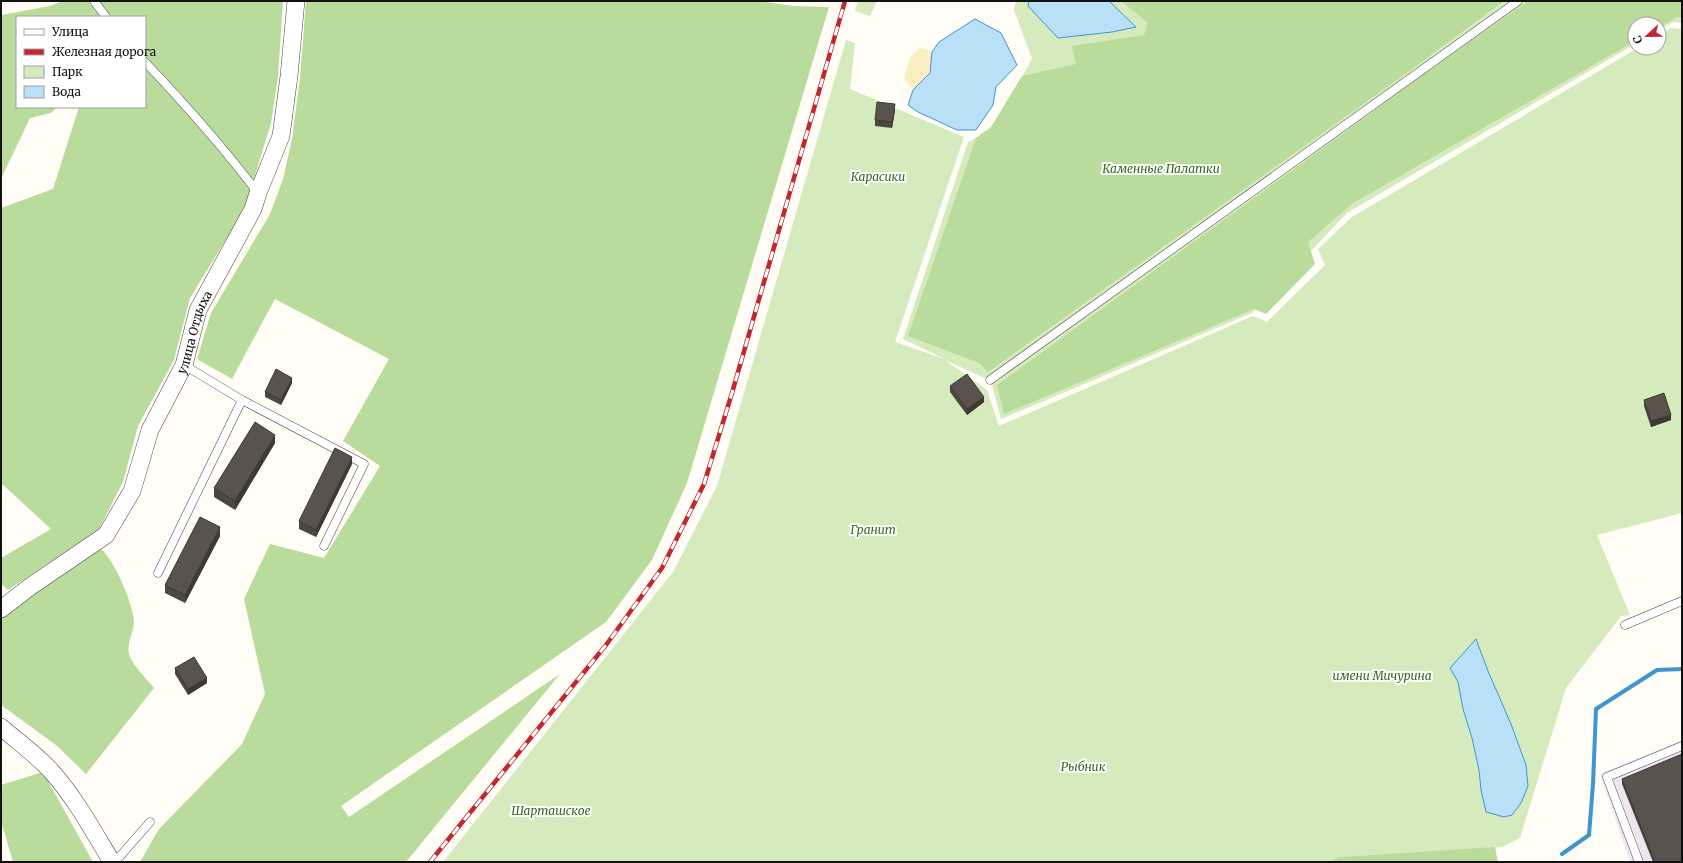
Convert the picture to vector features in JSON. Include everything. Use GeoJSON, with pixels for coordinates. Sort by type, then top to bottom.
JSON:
{"type":"FeatureCollection","features":[{"type":"Feature","properties":{"kind":"street","name":"улица Отдыха"},"geometry":{"type":"LineString","coordinates":[[1,609],[31,586],[106,536],[132,491],[150,430],[184,365],[198,310],[254,209],[258,193],[281,136],[290,76],[296,1]]}},
{"type":"Feature","properties":{"kind":"street"},"geometry":{"type":"LineString","coordinates":[[1,727],[40,760],[62,784],[77,804],[112,862]]}},
{"type":"Feature","properties":{"kind":"lane"},"geometry":{"type":"LineString","coordinates":[[94,1],[105,16]]}},
{"type":"Feature","properties":{"kind":"lane"},"geometry":{"type":"LineString","coordinates":[[990,380],[1518,1]]}},
{"type":"Feature","properties":{"kind":"lane"},"geometry":{"type":"LineString","coordinates":[[146,63],[186,105],[234,161],[258,193]]}},
{"type":"Feature","properties":{"kind":"lane"},"geometry":{"type":"LineString","coordinates":[[184,365],[242,400],[364,464],[324,546]]}},
{"type":"Feature","properties":{"kind":"lane"},"geometry":{"type":"LineString","coordinates":[[158,573],[242,400]]}},
{"type":"Feature","properties":{"kind":"lane"},"geometry":{"type":"LineString","coordinates":[[1625,625],[1682,601]]}},
{"type":"Feature","properties":{"kind":"lane"},"geometry":{"type":"LineString","coordinates":[[1639,862],[1607,777],[1682,746]]}},
{"type":"Feature","properties":{"kind":"lane"},"geometry":{"type":"LineString","coordinates":[[115,862],[150,822]]}},
{"type":"Feature","properties":{"kind":"shaded area"},"geometry":{"type":"Polygon","coordinates":[[[1682,740],[1682,862],[1630,862],[1600,774],[1682,740]]]}},
{"type":"Feature","properties":{"kind":"green space"},"geometry":{"type":"Polygon","coordinates":[[[63,1],[283,1],[278,77],[271,123],[248,204],[190,298],[174,360],[138,426],[123,482],[99,529],[8,590],[1,584],[1,558],[51,529],[1,483],[1,208],[53,189],[79,108],[146,108],[146,16],[16,16],[16,108],[56,108],[51,113],[30,118],[1,179],[1,15],[50,6],[63,1]]]}},
{"type":"Feature","properties":{"kind":"green space"},"geometry":{"type":"Polygon","coordinates":[[[306,1],[758,1],[793,6],[829,7],[687,483],[652,560],[606,622],[341,806],[349,817],[560,674],[406,862],[140,862],[159,829],[242,744],[265,694],[244,599],[270,544],[324,558],[380,466],[343,441],[389,359],[275,299],[232,379],[197,359],[211,313],[270,214],[283,179],[292,139],[300,78],[306,1]]]}},
{"type":"Feature","properties":{"kind":"green space"},"geometry":{"type":"Polygon","coordinates":[[[858,1],[877,1],[870,16],[855,11],[858,1]]]}},
{"type":"Feature","properties":{"kind":"green space"},"geometry":{"type":"Polygon","coordinates":[[[1016,1],[1682,1],[1682,23],[1673,22],[1667,25],[1667,16],[1627,16],[1627,49],[1347,213],[1252,313],[1001,419],[991,381],[945,360],[987,390],[999,426],[1253,316],[1267,322],[1325,265],[1318,249],[1352,217],[1627,54],[1627,56],[1667,56],[1667,30],[1671,28],[1682,29],[1682,513],[1597,535],[1630,615],[1621,616],[1566,688],[1520,838],[1502,847],[1339,857],[1329,862],[443,862],[673,572],[717,486],[846,40],[855,43],[850,89],[964,137],[895,342],[945,359],[903,339],[968,142],[993,128],[1032,59],[1014,10],[1016,1]]]}},
{"type":"Feature","properties":{"kind":"green space","name":"Каменные Палатки"},"geometry":{"type":"Polygon","coordinates":[[[1121,1],[1504,1],[1408,72],[988,372],[979,363],[908,336],[976,138],[991,127],[1022,76],[1076,64],[1072,46],[1144,35],[1148,23],[1121,1]]]}},
{"type":"Feature","properties":{"kind":"green space"},"geometry":{"type":"Polygon","coordinates":[[[1528,1],[1682,1],[1682,17],[1677,17],[1667,23],[1667,16],[1627,16],[1627,46],[1353,203],[1308,242],[1315,264],[1266,314],[1254,309],[1004,414],[997,385],[1419,78],[1528,1]]]}},
{"type":"Feature","properties":{"kind":"green space"},"geometry":{"type":"Polygon","coordinates":[[[101,549],[112,562],[122,582],[133,613],[134,626],[129,644],[130,657],[154,688],[86,774],[56,745],[1,705],[1,617],[64,567],[90,552],[101,549]]]}},
{"type":"Feature","properties":{"kind":"green space"},"geometry":{"type":"Polygon","coordinates":[[[43,772],[93,862],[13,862],[1,821],[1,785],[43,772]]]}},
{"type":"Feature","properties":{"kind":"green space"},"geometry":{"type":"Polygon","coordinates":[[[1495,847],[1498,862],[1329,862],[1339,857],[1495,847]]]}},
{"type":"Feature","properties":{"kind":"sand"},"geometry":{"type":"Polygon","coordinates":[[[921,47],[932,52],[930,73],[913,90],[904,78],[910,57],[921,47]]]}},
{"type":"Feature","properties":{"kind":"water"},"geometry":{"type":"Polygon","coordinates":[[[1029,1],[1109,1],[1136,27],[1112,32],[1058,38],[1028,6],[1029,1]]]}},
{"type":"Feature","properties":{"kind":"water"},"geometry":{"type":"Polygon","coordinates":[[[975,19],[1001,33],[1017,65],[996,87],[993,105],[976,130],[957,130],[918,112],[908,105],[913,90],[930,73],[932,52],[939,42],[975,19]]]}},
{"type":"Feature","properties":{"kind":"water"},"geometry":{"type":"Polygon","coordinates":[[[1476,639],[1526,765],[1528,786],[1521,803],[1512,815],[1504,817],[1486,812],[1481,790],[1479,770],[1472,738],[1463,709],[1458,682],[1450,668],[1476,639]]]}},
{"type":"Feature","properties":{"kind":"building"},"geometry":{"type":"Polygon","coordinates":[[[877,102],[895,104],[892,122],[875,120],[877,102]]]}},
{"type":"Feature","properties":{"kind":"building"},"geometry":{"type":"Polygon","coordinates":[[[276,369],[292,378],[281,400],[265,392],[276,369]]]}},
{"type":"Feature","properties":{"kind":"building"},"geometry":{"type":"Polygon","coordinates":[[[967,374],[984,397],[967,409],[950,386],[967,374]]]}},
{"type":"Feature","properties":{"kind":"building"},"geometry":{"type":"Polygon","coordinates":[[[1664,393],[1671,415],[1651,421],[1644,400],[1664,393]]]}},
{"type":"Feature","properties":{"kind":"building"},"geometry":{"type":"Polygon","coordinates":[[[255,422],[275,435],[235,501],[214,488],[255,422]]]}},
{"type":"Feature","properties":{"kind":"building"},"geometry":{"type":"Polygon","coordinates":[[[335,448],[352,457],[316,530],[299,521],[335,448]]]}},
{"type":"Feature","properties":{"kind":"building"},"geometry":{"type":"Polygon","coordinates":[[[200,517],[220,527],[185,595],[165,585],[200,517]]]}},
{"type":"Feature","properties":{"kind":"building"},"geometry":{"type":"Polygon","coordinates":[[[194,657],[207,678],[188,689],[175,668],[194,657]]]}},
{"type":"Feature","properties":{"kind":"building"},"geometry":{"type":"Polygon","coordinates":[[[1682,754],[1682,862],[1655,862],[1622,779],[1682,754]]]}},
{"type":"Feature","properties":{"kind":"waterway"},"geometry":{"type":"LineString","coordinates":[[1562,854],[1589,835],[1596,709],[1657,670],[1682,669]]}},
{"type":"Feature","properties":{"kind":"railway"},"geometry":{"type":"LineString","coordinates":[[430,862],[606,645],[662,568],[704,484],[732,393],[845,1]]}},
{"type":"Feature","properties":{"kind":"park label","name":"Карасики"},"geometry":{"type":"Point","coordinates":[878,176]}},
{"type":"Feature","properties":{"kind":"park label","name":"Гранит"},"geometry":{"type":"Point","coordinates":[873,529]}},
{"type":"Feature","properties":{"kind":"park label","name":"имени Мичурина"},"geometry":{"type":"Point","coordinates":[1382,675]}},
{"type":"Feature","properties":{"kind":"park label","name":"Рыбник"},"geometry":{"type":"Point","coordinates":[1083,766]}},
{"type":"Feature","properties":{"kind":"park label","name":"Шарташское"},"geometry":{"type":"Point","coordinates":[551,810]}}]}
